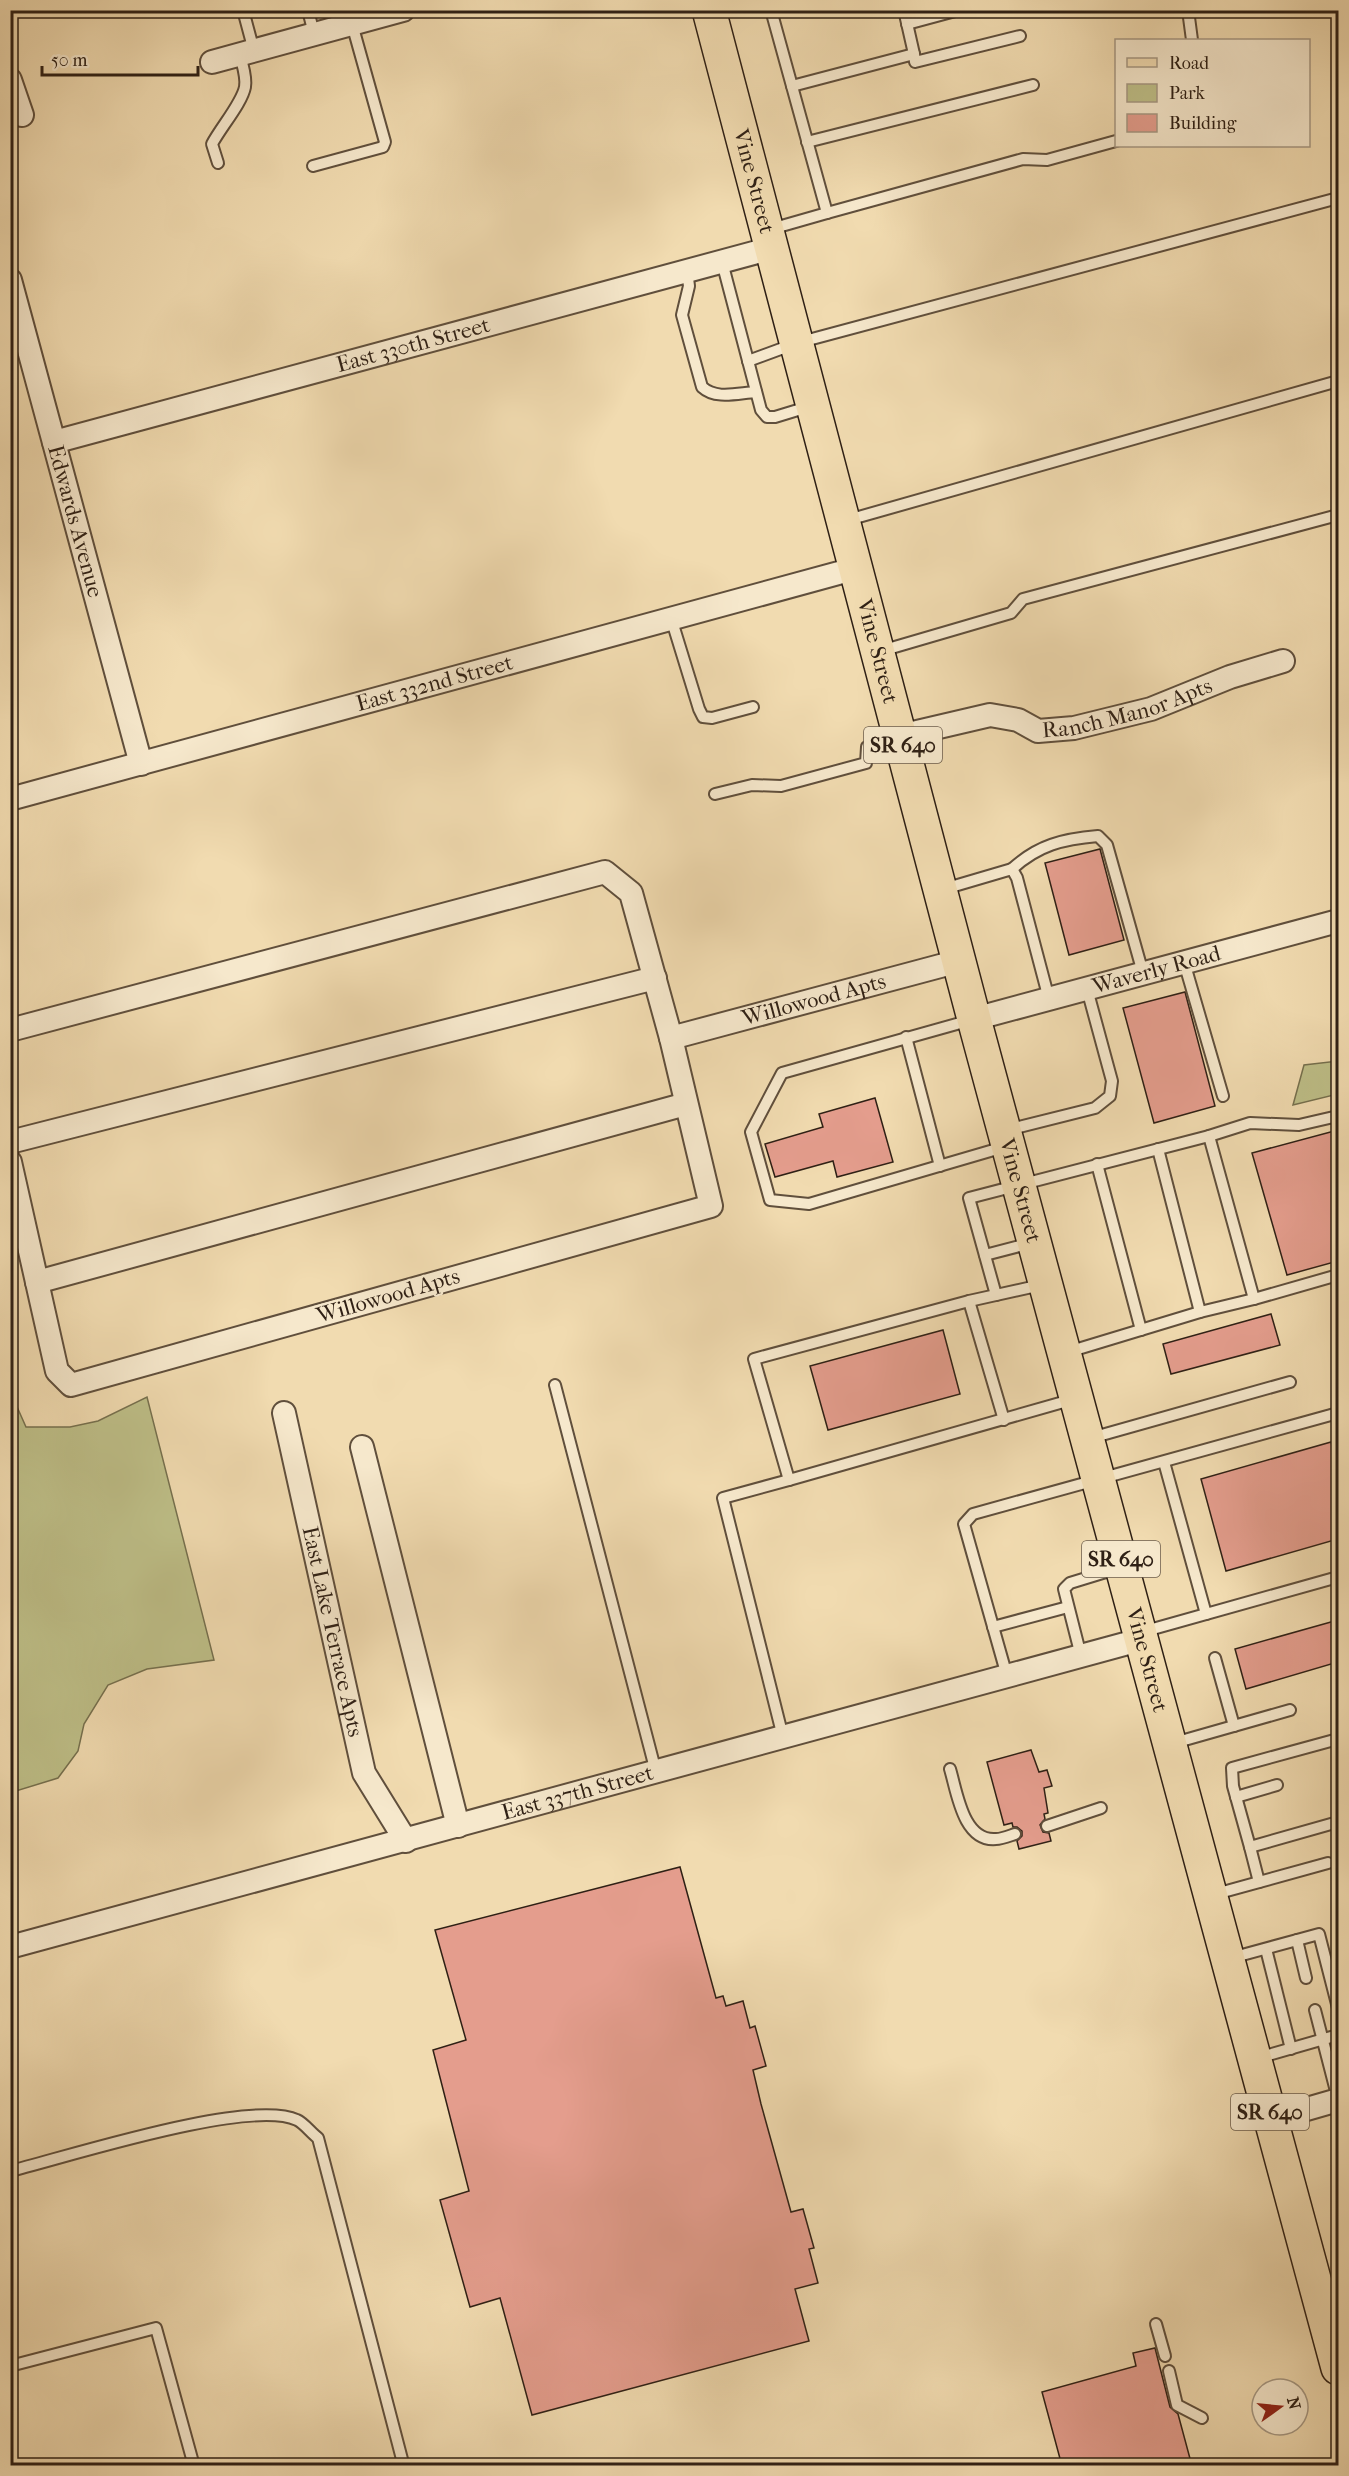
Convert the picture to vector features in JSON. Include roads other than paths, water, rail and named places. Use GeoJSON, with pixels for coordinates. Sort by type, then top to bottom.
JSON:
{"type":"FeatureCollection","features":[{"type":"Feature","properties":{"kind":"main road","name":"Vine Street"},"geometry":{"type":"LineString","coordinates":[[709,10],[974,1019],[1338,2368]]}},
{"type":"Feature","properties":{"kind":"street"},"geometry":{"type":"LineString","coordinates":[[212,62],[352,24],[373,14],[403,10]]}},
{"type":"Feature","properties":{"kind":"street"},"geometry":{"type":"LineString","coordinates":[[10,80],[22,115]]}},
{"type":"Feature","properties":{"kind":"street","name":"East 330th Street"},"geometry":{"type":"LineString","coordinates":[[54,442],[722,262],[770,239]]}},
{"type":"Feature","properties":{"kind":"street","name":"Edwards Avenue"},"geometry":{"type":"LineString","coordinates":[[10,280],[141,764]]}},
{"type":"Feature","properties":{"kind":"street","name":"East 332nd Street"},"geometry":{"type":"LineString","coordinates":[[10,799],[857,568]]}},
{"type":"Feature","properties":{"kind":"street","name":"Ranch Manor Apts"},"geometry":{"type":"LineString","coordinates":[[900,736],[990,715],[1018,720],[1038,731],[1074,728],[1150,710],[1230,677],[1283,661]]}},
{"type":"Feature","properties":{"kind":"street","name":"Willowood Apts"},"geometry":{"type":"LineString","coordinates":[[10,1030],[605,872],[632,893],[671,1038],[711,1206],[71,1385],[57,1371],[10,1162]]}},
{"type":"Feature","properties":{"kind":"street","name":"Waverly Road"},"geometry":{"type":"LineString","coordinates":[[974,1019],[1338,921]]}},
{"type":"Feature","properties":{"kind":"street","name":"Willowood Apts"},"geometry":{"type":"LineString","coordinates":[[671,1038],[959,962]]}},
{"type":"Feature","properties":{"kind":"street"},"geometry":{"type":"LineString","coordinates":[[10,1142],[655,978]]}},
{"type":"Feature","properties":{"kind":"street"},"geometry":{"type":"LineString","coordinates":[[37,1282],[686,1104]]}},
{"type":"Feature","properties":{"kind":"street","name":"East Lake Terrace Apts"},"geometry":{"type":"LineString","coordinates":[[284,1413],[364,1773],[406,1841]]}},
{"type":"Feature","properties":{"kind":"street"},"geometry":{"type":"LineString","coordinates":[[362,1447],[458,1826]]}},
{"type":"Feature","properties":{"kind":"street","name":"East 337th Street"},"geometry":{"type":"LineString","coordinates":[[10,1947],[1081,1656],[1142,1636]]}},
{"type":"Feature","properties":{"kind":"street"},"geometry":{"type":"LineString","coordinates":[[1272,2119],[1338,2100]]}},
{"type":"Feature","properties":{"kind":"lane"},"geometry":{"type":"LineString","coordinates":[[218,163],[212,144],[222,124],[240,101],[246,85],[247,52],[243,10]]}},
{"type":"Feature","properties":{"kind":"lane"},"geometry":{"type":"LineString","coordinates":[[308,10],[314,34]]}},
{"type":"Feature","properties":{"kind":"lane"},"geometry":{"type":"LineString","coordinates":[[771,10],[827,213]]}},
{"type":"Feature","properties":{"kind":"lane"},"geometry":{"type":"LineString","coordinates":[[904,10],[915,62],[1020,36]]}},
{"type":"Feature","properties":{"kind":"lane"},"geometry":{"type":"LineString","coordinates":[[907,24],[959,10]]}},
{"type":"Feature","properties":{"kind":"lane"},"geometry":{"type":"LineString","coordinates":[[1188,10],[1192,39]]}},
{"type":"Feature","properties":{"kind":"lane"},"geometry":{"type":"LineString","coordinates":[[313,165],[383,147],[385,142],[352,24]]}},
{"type":"Feature","properties":{"kind":"lane"},"geometry":{"type":"LineString","coordinates":[[792,86],[914,54]]}},
{"type":"Feature","properties":{"kind":"lane"},"geometry":{"type":"LineString","coordinates":[[807,142],[1033,85]]}},
{"type":"Feature","properties":{"kind":"lane"},"geometry":{"type":"LineString","coordinates":[[770,239],[827,213],[1023,159],[1047,160],[1115,141]]}},
{"type":"Feature","properties":{"kind":"lane"},"geometry":{"type":"LineString","coordinates":[[748,361],[797,343],[1338,198]]}},
{"type":"Feature","properties":{"kind":"lane"},"geometry":{"type":"LineString","coordinates":[[722,262],[761,410],[767,417],[775,417],[814,405]]}},
{"type":"Feature","properties":{"kind":"lane"},"geometry":{"type":"LineString","coordinates":[[687,271],[689,286],[682,315],[702,387],[708,393],[719,395],[756,392]]}},
{"type":"Feature","properties":{"kind":"lane"},"geometry":{"type":"LineString","coordinates":[[845,521],[1338,381]]}},
{"type":"Feature","properties":{"kind":"lane"},"geometry":{"type":"LineString","coordinates":[[878,652],[1011,613],[1023,599],[1338,515]]}},
{"type":"Feature","properties":{"kind":"lane"},"geometry":{"type":"LineString","coordinates":[[671,618],[699,709],[704,717],[712,718],[753,707]]}},
{"type":"Feature","properties":{"kind":"lane"},"geometry":{"type":"LineString","coordinates":[[715,794],[752,785],[781,786],[866,763],[867,747],[900,736]]}},
{"type":"Feature","properties":{"kind":"lane"},"geometry":{"type":"LineString","coordinates":[[940,890],[1012,869],[1029,853],[1071,839],[1098,836],[1107,845],[1143,973]]}},
{"type":"Feature","properties":{"kind":"lane"},"geometry":{"type":"LineString","coordinates":[[1012,869],[1017,878],[1049,999]]}},
{"type":"Feature","properties":{"kind":"lane"},"geometry":{"type":"LineString","coordinates":[[1184,962],[1222,1096]]}},
{"type":"Feature","properties":{"kind":"lane"},"geometry":{"type":"LineString","coordinates":[[974,1019],[782,1073],[751,1132],[770,1200],[809,1204],[940,1166],[1006,1138],[1095,1108],[1110,1096],[1112,1081],[1087,989]]}},
{"type":"Feature","properties":{"kind":"lane"},"geometry":{"type":"LineString","coordinates":[[906,1037],[940,1166]]}},
{"type":"Feature","properties":{"kind":"lane"},"geometry":{"type":"LineString","coordinates":[[996,1294],[969,1197],[1209,1136],[1250,1123],[1299,1125],[1338,1116]]}},
{"type":"Feature","properties":{"kind":"lane"},"geometry":{"type":"LineString","coordinates":[[1209,1136],[1254,1299]]}},
{"type":"Feature","properties":{"kind":"lane"},"geometry":{"type":"LineString","coordinates":[[1158,1149],[1200,1312]]}},
{"type":"Feature","properties":{"kind":"lane"},"geometry":{"type":"LineString","coordinates":[[1097,1164],[1141,1330]]}},
{"type":"Feature","properties":{"kind":"lane"},"geometry":{"type":"LineString","coordinates":[[985,1255],[1035,1242]]}},
{"type":"Feature","properties":{"kind":"lane"},"geometry":{"type":"LineString","coordinates":[[1065,1353],[1200,1312],[1338,1275]]}},
{"type":"Feature","properties":{"kind":"lane"},"geometry":{"type":"LineString","coordinates":[[789,1480],[754,1359],[996,1294],[1046,1284]]}},
{"type":"Feature","properties":{"kind":"lane"},"geometry":{"type":"LineString","coordinates":[[969,1301],[1004,1420]]}},
{"type":"Feature","properties":{"kind":"lane"},"geometry":{"type":"LineString","coordinates":[[1088,1438],[1290,1382]]}},
{"type":"Feature","properties":{"kind":"lane"},"geometry":{"type":"LineString","coordinates":[[555,1385],[656,1772]]}},
{"type":"Feature","properties":{"kind":"lane"},"geometry":{"type":"LineString","coordinates":[[783,1737],[723,1498],[1078,1398]]}},
{"type":"Feature","properties":{"kind":"lane"},"geometry":{"type":"LineString","coordinates":[[1007,1676],[964,1524],[967,1518],[973,1514],[1338,1413]]}},
{"type":"Feature","properties":{"kind":"lane"},"geometry":{"type":"LineString","coordinates":[[1164,1462],[1206,1614]]}},
{"type":"Feature","properties":{"kind":"lane"},"geometry":{"type":"LineString","coordinates":[[1081,1656],[1064,1589],[1070,1583],[1123,1566]]}},
{"type":"Feature","properties":{"kind":"lane"},"geometry":{"type":"LineString","coordinates":[[1142,1636],[1206,1614],[1338,1577]]}},
{"type":"Feature","properties":{"kind":"lane"},"geometry":{"type":"LineString","coordinates":[[993,1628],[1068,1606]]}},
{"type":"Feature","properties":{"kind":"lane"},"geometry":{"type":"LineString","coordinates":[[1215,1658],[1234,1726]]}},
{"type":"Feature","properties":{"kind":"lane"},"geometry":{"type":"LineString","coordinates":[[1171,1744],[1290,1710]]}},
{"type":"Feature","properties":{"kind":"lane"},"geometry":{"type":"LineString","coordinates":[[1259,1882],[1236,1797],[1232,1768],[1338,1738]]}},
{"type":"Feature","properties":{"kind":"lane"},"geometry":{"type":"LineString","coordinates":[[950,1769],[972,1831],[983,1837],[995,1839],[1015,1834]]}},
{"type":"Feature","properties":{"kind":"lane"},"geometry":{"type":"LineString","coordinates":[[1236,1797],[1277,1785]]}},
{"type":"Feature","properties":{"kind":"lane"},"geometry":{"type":"LineString","coordinates":[[1047,1826],[1101,1808]]}},
{"type":"Feature","properties":{"kind":"lane"},"geometry":{"type":"LineString","coordinates":[[1250,1847],[1338,1822]]}},
{"type":"Feature","properties":{"kind":"lane"},"geometry":{"type":"LineString","coordinates":[[1211,1895],[1328,1863]]}},
{"type":"Feature","properties":{"kind":"lane"},"geometry":{"type":"LineString","coordinates":[[1228,1958],[1319,1934],[1338,2008]]}},
{"type":"Feature","properties":{"kind":"lane"},"geometry":{"type":"LineString","coordinates":[[1297,1940],[1306,1978]]}},
{"type":"Feature","properties":{"kind":"lane"},"geometry":{"type":"LineString","coordinates":[[1266,1949],[1291,2049]]}},
{"type":"Feature","properties":{"kind":"lane"},"geometry":{"type":"LineString","coordinates":[[1315,2010],[1338,2100]]}},
{"type":"Feature","properties":{"kind":"lane"},"geometry":{"type":"LineString","coordinates":[[1255,2059],[1338,2035]]}},
{"type":"Feature","properties":{"kind":"lane"},"geometry":{"type":"LineString","coordinates":[[10,2171],[200,2122],[266,2115],[297,2120],[318,2138],[403,2463],[401,2466]]}},
{"type":"Feature","properties":{"kind":"lane"},"geometry":{"type":"LineString","coordinates":[[1156,2324],[1165,2356]]}},
{"type":"Feature","properties":{"kind":"lane"},"geometry":{"type":"LineString","coordinates":[[10,2366],[156,2328],[194,2466]]}},
{"type":"Feature","properties":{"kind":"lane"},"geometry":{"type":"LineString","coordinates":[[1169,2371],[1177,2405],[1202,2418]]}}]}
